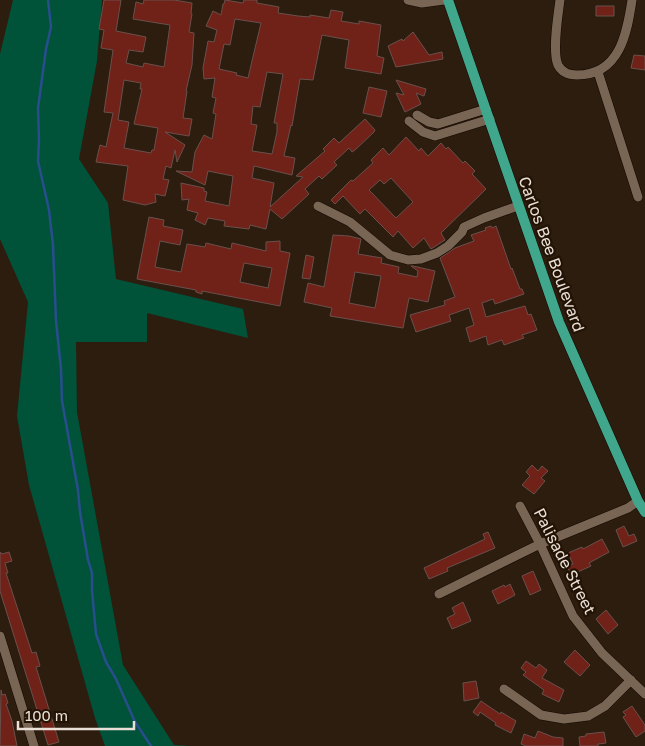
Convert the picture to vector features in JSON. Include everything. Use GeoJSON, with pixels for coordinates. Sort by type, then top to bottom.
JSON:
{"type":"FeatureCollection","features":[{"type":"Feature","properties":{"kind":"main road","name":"Carlos Bee Boulevard"},"geometry":{"type":"LineString","coordinates":[[446,0],[488,114],[559,322],[638,501],[645,512]]}},
{"type":"Feature","properties":{"kind":"street"},"geometry":{"type":"LineString","coordinates":[[408,0],[422,3],[446,0]]}},
{"type":"Feature","properties":{"kind":"street"},"geometry":{"type":"LineString","coordinates":[[560,0],[556,53],[558,64],[562,71],[571,75],[598,72],[612,61],[622,46],[628,31],[632,0]]}},
{"type":"Feature","properties":{"kind":"street"},"geometry":{"type":"LineString","coordinates":[[598,72],[638,197]]}},
{"type":"Feature","properties":{"kind":"street"},"geometry":{"type":"LineString","coordinates":[[417,114],[429,122],[438,124],[488,114]]}},
{"type":"Feature","properties":{"kind":"street"},"geometry":{"type":"LineString","coordinates":[[408,121],[422,132],[435,136],[488,114]]}},
{"type":"Feature","properties":{"kind":"street"},"geometry":{"type":"LineString","coordinates":[[318,206],[350,222],[390,255],[408,260],[421,259],[437,253],[448,246],[464,228],[484,218],[518,206]]}},
{"type":"Feature","properties":{"kind":"street"},"geometry":{"type":"LineString","coordinates":[[439,594],[540,544],[628,508],[638,501]]}},
{"type":"Feature","properties":{"kind":"street","name":"Palisade Street"},"geometry":{"type":"LineString","coordinates":[[520,506],[540,544],[573,616],[602,653],[645,694]]}},
{"type":"Feature","properties":{"kind":"street"},"geometry":{"type":"LineString","coordinates":[[0,636],[34,746]]}},
{"type":"Feature","properties":{"kind":"street"},"geometry":{"type":"LineString","coordinates":[[504,689],[541,715],[564,719],[588,716],[606,706],[631,680]]}},
{"type":"Feature","properties":{"kind":"green space"},"geometry":{"type":"Polygon","coordinates":[[[13,0],[102,0],[97,61],[79,159],[108,203],[116,279],[243,309],[248,338],[147,313],[147,342],[76,342],[77,412],[123,665],[174,745],[190,746],[105,746],[95,718],[29,485],[17,416],[28,302],[0,239],[0,54],[13,0]]]}},
{"type":"Feature","properties":{"kind":"building"},"geometry":{"type":"Polygon","coordinates":[[[104,0],[121,0],[116,31],[146,37],[143,52],[129,50],[126,63],[143,67],[144,63],[164,67],[170,25],[133,19],[136,2],[143,4],[144,0],[174,0],[192,3],[189,32],[194,33],[192,65],[186,91],[183,118],[192,119],[189,136],[165,132],[185,145],[177,162],[175,150],[171,168],[166,166],[163,179],[169,180],[165,196],[155,194],[156,202],[145,205],[123,200],[128,166],[96,162],[100,145],[106,147],[113,113],[104,112],[113,50],[101,48],[104,30],[99,29],[104,0]],[[124,80],[118,120],[129,122],[124,148],[151,153],[154,150],[158,128],[134,124],[142,89],[140,89],[141,83],[124,80]]]}},
{"type":"Feature","properties":{"kind":"building"},"geometry":{"type":"Polygon","coordinates":[[[225,0],[243,3],[244,0],[257,0],[257,3],[279,7],[278,13],[329,18],[331,10],[343,12],[341,21],[359,24],[359,21],[381,25],[377,56],[384,58],[381,74],[345,68],[349,40],[322,35],[313,80],[300,79],[292,126],[284,156],[295,158],[292,175],[254,166],[252,178],[274,183],[270,207],[303,177],[296,176],[325,151],[323,149],[334,138],[339,143],[365,119],[375,130],[355,150],[352,152],[349,148],[334,162],[337,165],[322,179],[319,176],[305,189],[309,194],[282,219],[270,209],[266,229],[250,225],[249,229],[224,226],[225,221],[208,218],[205,225],[195,220],[198,213],[187,210],[189,199],[182,200],[181,183],[204,188],[204,191],[207,192],[205,201],[229,206],[233,176],[208,171],[205,185],[176,171],[192,172],[195,152],[204,135],[212,139],[216,114],[213,113],[216,98],[212,97],[215,78],[204,79],[203,68],[208,41],[214,42],[217,30],[206,26],[213,11],[221,15],[225,0]],[[235,19],[230,45],[224,44],[219,69],[237,73],[236,75],[248,78],[261,23],[235,19]],[[267,72],[260,107],[253,106],[251,124],[257,125],[252,151],[272,154],[277,132],[277,123],[274,123],[283,74],[267,72]]]}},
{"type":"Feature","properties":{"kind":"building"},"geometry":{"type":"Polygon","coordinates":[[[596,6],[614,6],[614,16],[596,16],[596,6]]]}},
{"type":"Feature","properties":{"kind":"building"},"geometry":{"type":"Polygon","coordinates":[[[413,32],[429,55],[442,52],[443,59],[396,67],[388,46],[402,39],[403,41],[413,32]]]}},
{"type":"Feature","properties":{"kind":"building"},"geometry":{"type":"Polygon","coordinates":[[[634,55],[645,56],[645,70],[631,68],[634,55]]]}},
{"type":"Feature","properties":{"kind":"building"},"geometry":{"type":"Polygon","coordinates":[[[396,80],[426,89],[424,96],[416,93],[421,104],[405,112],[396,93],[404,95],[396,80]]]}},
{"type":"Feature","properties":{"kind":"building"},"geometry":{"type":"Polygon","coordinates":[[[369,87],[387,91],[381,117],[363,113],[369,87]]]}},
{"type":"Feature","properties":{"kind":"building"},"geometry":{"type":"Polygon","coordinates":[[[406,137],[419,151],[421,148],[428,156],[441,143],[475,171],[472,174],[486,189],[441,233],[445,240],[431,249],[424,238],[413,248],[398,231],[393,237],[365,209],[360,214],[343,196],[335,204],[331,200],[351,180],[353,181],[373,163],[371,160],[383,148],[389,155],[406,137]],[[391,178],[384,184],[380,180],[369,190],[396,218],[413,202],[391,178]]]}},
{"type":"Feature","properties":{"kind":"building"},"geometry":{"type":"Polygon","coordinates":[[[149,217],[164,220],[163,226],[183,230],[180,245],[160,241],[155,267],[181,272],[187,244],[205,247],[206,243],[231,249],[232,243],[266,251],[266,242],[280,241],[280,251],[290,253],[280,306],[202,291],[202,294],[196,292],[196,290],[137,279],[149,217]],[[244,263],[240,282],[268,288],[272,268],[244,263]]]}},
{"type":"Feature","properties":{"kind":"building"},"geometry":{"type":"Polygon","coordinates":[[[491,226],[492,228],[496,226],[511,269],[524,294],[495,304],[493,299],[482,303],[486,317],[525,306],[528,315],[531,314],[537,330],[522,335],[524,338],[504,345],[502,340],[488,345],[486,336],[470,342],[466,328],[474,325],[469,308],[449,315],[451,321],[416,332],[410,315],[445,305],[444,301],[455,297],[440,258],[455,248],[474,241],[471,235],[486,230],[485,228],[491,226]]]}},
{"type":"Feature","properties":{"kind":"building"},"geometry":{"type":"Polygon","coordinates":[[[333,235],[361,239],[358,254],[382,258],[381,263],[399,267],[398,273],[417,277],[418,271],[411,266],[435,271],[428,302],[409,298],[403,328],[330,316],[332,308],[304,302],[308,283],[324,287],[333,235]],[[355,272],[349,303],[375,308],[381,276],[355,272]]]}},
{"type":"Feature","properties":{"kind":"building"},"geometry":{"type":"Polygon","coordinates":[[[306,255],[314,257],[310,279],[302,278],[306,255]]]}},
{"type":"Feature","properties":{"kind":"building"},"geometry":{"type":"Polygon","coordinates":[[[532,465],[538,471],[542,466],[548,471],[541,478],[545,481],[534,494],[522,485],[530,476],[526,472],[532,465]]]}},
{"type":"Feature","properties":{"kind":"building"},"geometry":{"type":"Polygon","coordinates":[[[624,526],[629,536],[634,534],[637,541],[623,547],[616,530],[624,526]]]}},
{"type":"Feature","properties":{"kind":"building"},"geometry":{"type":"Polygon","coordinates":[[[488,532],[495,548],[447,568],[448,571],[429,579],[424,568],[485,539],[483,534],[488,532]]]}},
{"type":"Feature","properties":{"kind":"building"},"geometry":{"type":"Polygon","coordinates":[[[602,539],[609,552],[589,563],[591,566],[571,575],[567,566],[573,564],[568,553],[582,547],[583,549],[602,539]]]}},
{"type":"Feature","properties":{"kind":"building"},"geometry":{"type":"Polygon","coordinates":[[[0,552],[2,554],[9,552],[12,561],[5,563],[8,573],[6,573],[32,653],[36,652],[40,666],[36,667],[59,742],[48,745],[0,591],[0,552]]]}},
{"type":"Feature","properties":{"kind":"building"},"geometry":{"type":"Polygon","coordinates":[[[533,571],[541,590],[530,595],[522,576],[533,571]]]}},
{"type":"Feature","properties":{"kind":"building"},"geometry":{"type":"Polygon","coordinates":[[[510,584],[515,595],[498,604],[492,591],[510,584]]]}},
{"type":"Feature","properties":{"kind":"building"},"geometry":{"type":"Polygon","coordinates":[[[463,602],[471,621],[452,629],[447,618],[455,614],[452,608],[463,602]]]}},
{"type":"Feature","properties":{"kind":"building"},"geometry":{"type":"Polygon","coordinates":[[[606,610],[618,625],[608,634],[596,619],[606,610]]]}},
{"type":"Feature","properties":{"kind":"building"},"geometry":{"type":"Polygon","coordinates":[[[575,650],[590,665],[580,676],[564,662],[575,650]]]}},
{"type":"Feature","properties":{"kind":"building"},"geometry":{"type":"Polygon","coordinates":[[[526,661],[536,668],[539,664],[547,670],[542,678],[564,690],[559,702],[542,694],[544,690],[523,675],[526,672],[521,668],[526,661]]]}},
{"type":"Feature","properties":{"kind":"building"},"geometry":{"type":"Polygon","coordinates":[[[476,681],[479,698],[464,701],[463,683],[476,681]]]}},
{"type":"Feature","properties":{"kind":"building"},"geometry":{"type":"Polygon","coordinates":[[[1,690],[2,695],[5,694],[8,703],[6,704],[17,746],[0,746],[1,690]]]}},
{"type":"Feature","properties":{"kind":"building"},"geometry":{"type":"Polygon","coordinates":[[[481,701],[500,714],[501,712],[516,721],[511,733],[495,725],[496,723],[480,712],[478,716],[473,712],[481,701]]]}},
{"type":"Feature","properties":{"kind":"building"},"geometry":{"type":"Polygon","coordinates":[[[632,706],[645,725],[645,731],[636,737],[623,717],[626,715],[623,712],[632,706]]]}},
{"type":"Feature","properties":{"kind":"building"},"geometry":{"type":"Polygon","coordinates":[[[538,731],[553,737],[563,738],[563,746],[526,746],[521,744],[524,734],[535,738],[538,731]]]}},
{"type":"Feature","properties":{"kind":"building"},"geometry":{"type":"Polygon","coordinates":[[[604,732],[606,743],[598,744],[598,746],[580,746],[579,737],[586,736],[586,734],[604,732]]]}},
{"type":"Feature","properties":{"kind":"waterway"},"geometry":{"type":"LineString","coordinates":[[48,0],[51,27],[38,108],[38,161],[49,210],[53,245],[62,401],[88,560],[92,573],[96,634],[106,662],[116,679],[135,722],[151,746]]}}]}
